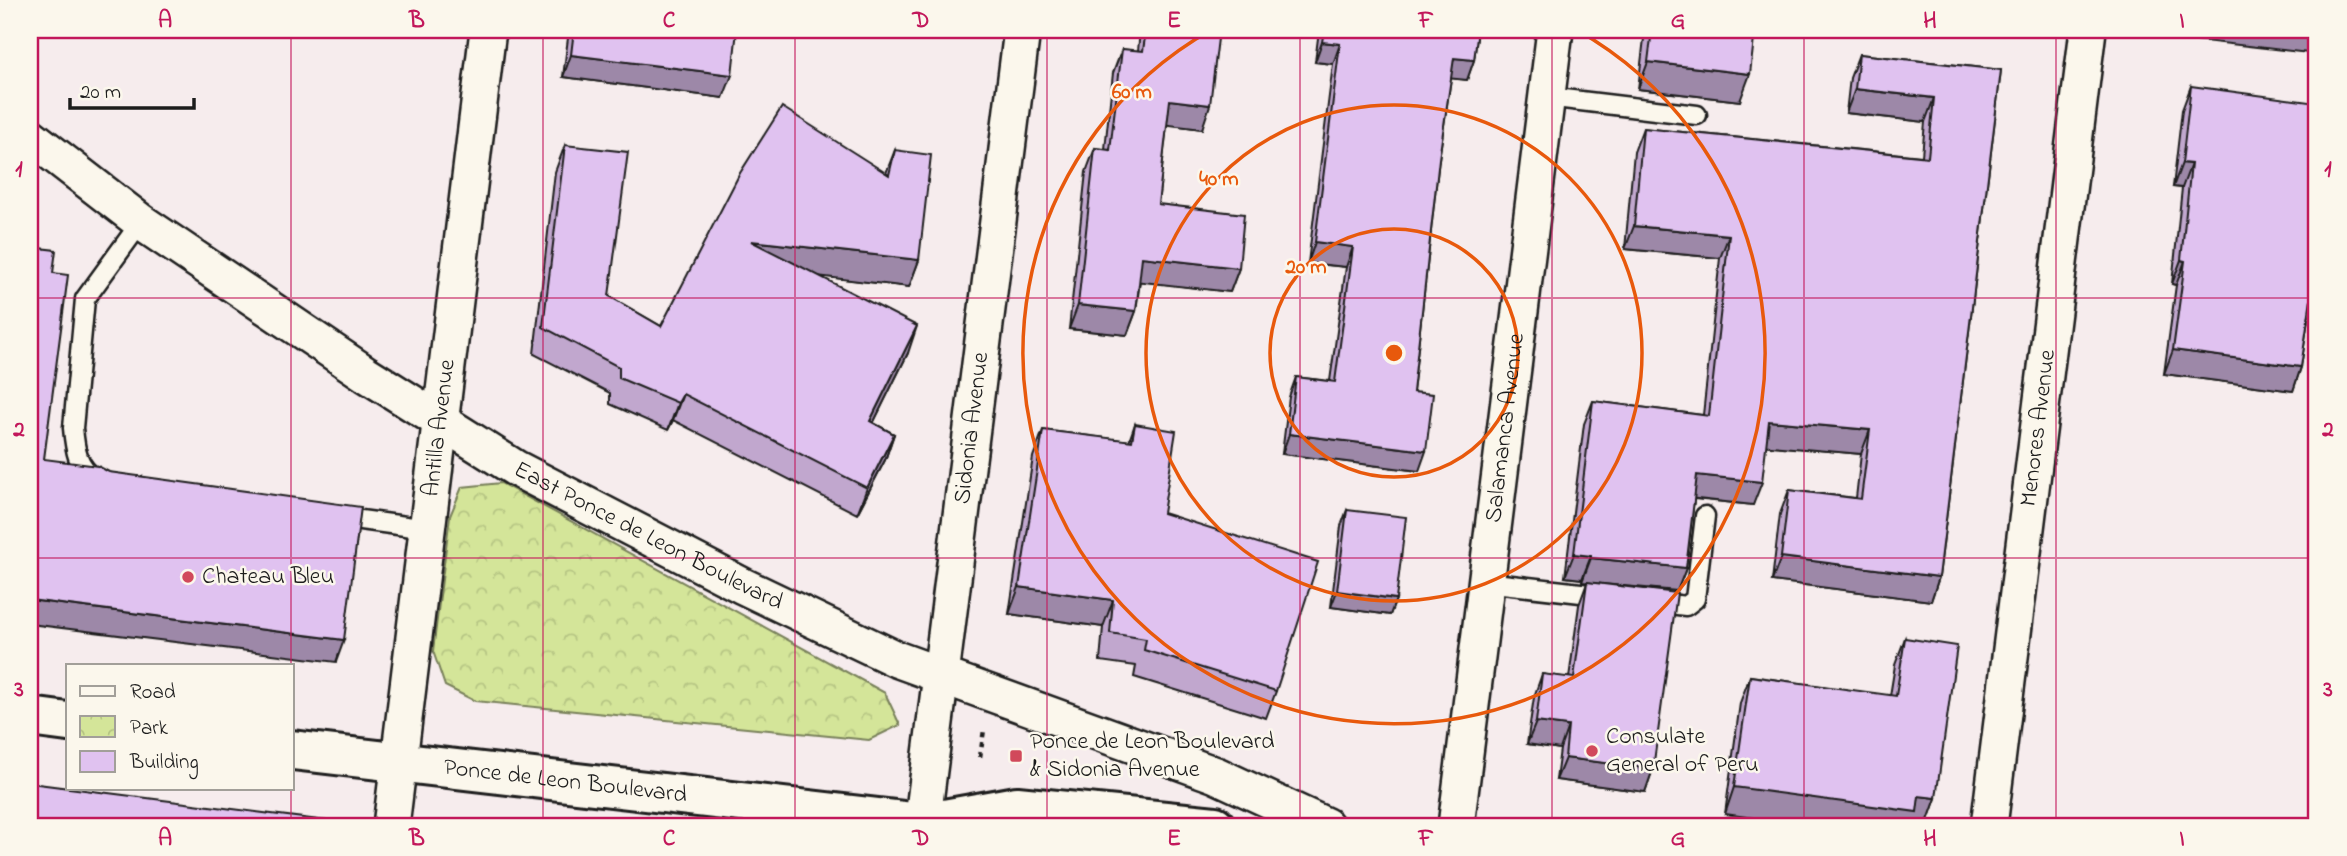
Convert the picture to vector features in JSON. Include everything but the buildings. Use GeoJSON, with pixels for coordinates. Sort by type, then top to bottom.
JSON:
{"type":"FeatureCollection","features":[{"type":"Feature","properties":{"kind":"street","name":"Antilla Avenue"},"geometry":{"type":"LineString","coordinates":[[391,826],[488,30]]}},
{"type":"Feature","properties":{"kind":"street","name":"Sidonia Avenue"},"geometry":{"type":"LineString","coordinates":[[924,825],[1022,30]]}},
{"type":"Feature","properties":{"kind":"street","name":"Salamanca Avenue"},"geometry":{"type":"LineString","coordinates":[[1456,826],[1555,30]]}},
{"type":"Feature","properties":{"kind":"street","name":"Menores Avenue"},"geometry":{"type":"LineString","coordinates":[[1989,826],[2088,30]]}},
{"type":"Feature","properties":{"kind":"street","name":"East Ponce de Leon Boulevard"},"geometry":{"type":"LineString","coordinates":[[30,136],[141,222],[515,468],[766,597],[942,678],[990,692],[1216,775],[1326,826]]}},
{"type":"Feature","properties":{"kind":"street"},"geometry":{"type":"LineString","coordinates":[[30,717],[66,722]]}},
{"type":"Feature","properties":{"kind":"street","name":"Ponce de Leon Boulevard"},"geometry":{"type":"LineString","coordinates":[[294,750],[924,825],[1017,806],[1215,826]]}},
{"type":"Feature","properties":{"kind":"lane"},"geometry":{"type":"LineString","coordinates":[[1547,97],[1697,116]]}},
{"type":"Feature","properties":{"kind":"lane"},"geometry":{"type":"LineString","coordinates":[[116,485],[102,483],[83,471],[75,449],[73,428],[85,299],[141,222]]}},
{"type":"Feature","properties":{"kind":"lane"},"geometry":{"type":"LineString","coordinates":[[321,514],[428,529]]}},
{"type":"Feature","properties":{"kind":"lane"},"geometry":{"type":"LineString","coordinates":[[1485,582],[1686,606],[1695,599],[1705,516]]}},
{"type":"Feature","properties":{"kind":"path"},"geometry":{"type":"LineString","coordinates":[[972,747],[981,748]]}},
{"type":"Feature","properties":{"kind":"green space"},"geometry":{"type":"Polygon","coordinates":[[[501,483],[885,693],[900,725],[869,740],[475,701],[445,686],[433,651],[450,516],[462,487],[501,483]]]}},
{"type":"Feature","properties":{"kind":"place","name":"Chateau Bleu"},"geometry":{"type":"Point","coordinates":[188,577]}},
{"type":"Feature","properties":{"kind":"place","name":"Consulate General of Peru"},"geometry":{"type":"Point","coordinates":[1592,751]}},
{"type":"Feature","properties":{"kind":"place","name":"Ponce de Leon Boulevard & Sidonia Avenue"},"geometry":{"type":"Point","coordinates":[1016,756]}}]}
